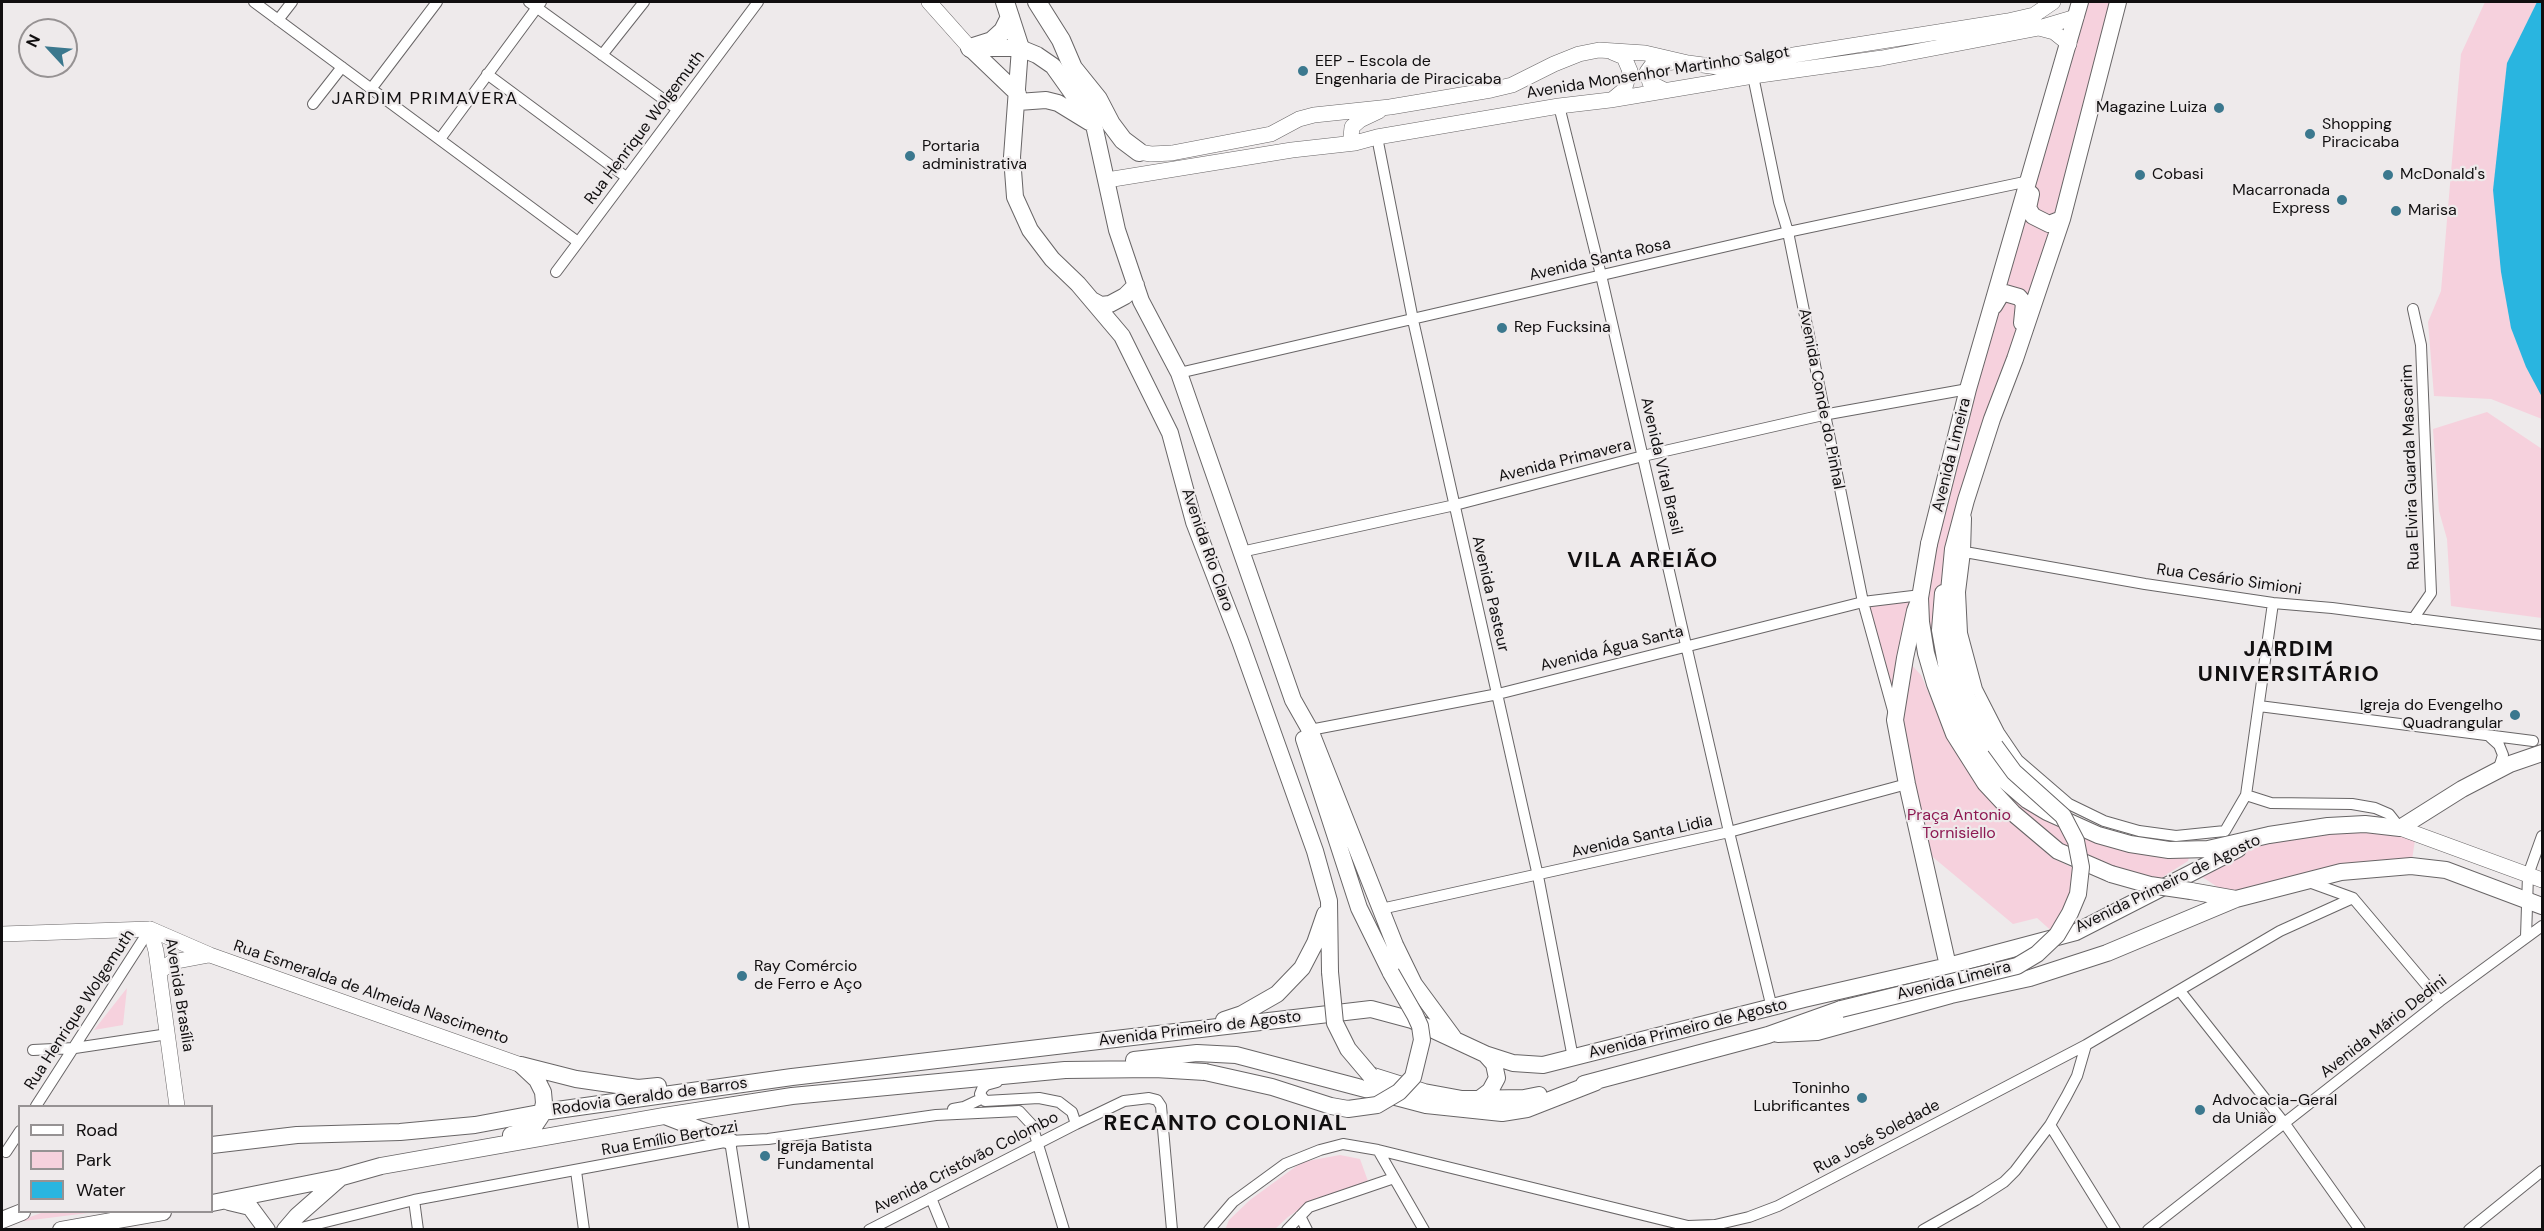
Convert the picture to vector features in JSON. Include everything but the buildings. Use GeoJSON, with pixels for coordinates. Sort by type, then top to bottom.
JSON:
{"type":"FeatureCollection","features":[{"type":"Feature","properties":{"kind":"highway"},"geometry":{"type":"LineString","coordinates":[[1037,2],[1061,40],[1073,68],[1098,99],[1111,124],[1123,140],[1139,152]]}},
{"type":"Feature","properties":{"kind":"highway"},"geometry":{"type":"LineString","coordinates":[[970,48],[992,41],[1003,32],[1008,9]]}},
{"type":"Feature","properties":{"kind":"highway"},"geometry":{"type":"LineString","coordinates":[[1008,9],[1020,48]]}},
{"type":"Feature","properties":{"kind":"main road"},"geometry":{"type":"LineString","coordinates":[[929,2],[1018,98],[1052,102],[1094,125],[1114,141],[1139,152]]}},
{"type":"Feature","properties":{"kind":"main road","name":"Avenida Monsenhor Martinho Salgot"},"geometry":{"type":"LineString","coordinates":[[1139,152],[1151,154],[1209,146],[1271,134],[1314,114],[1390,107],[1512,85],[1579,54],[1599,51],[1646,53],[1718,67],[2008,21],[2034,15],[2053,2]]}},
{"type":"Feature","properties":{"kind":"main road"},"geometry":{"type":"LineString","coordinates":[[2078,9],[2090,2]]}},
{"type":"Feature","properties":{"kind":"main road","name":"Avenida Limeira"},"geometry":{"type":"LineString","coordinates":[[1768,1035],[1841,1009],[2017,966],[2037,954],[2057,935],[2078,894],[2081,867],[2076,841],[2063,816],[2014,772],[1995,746],[1967,698],[1952,641],[1948,602],[1966,500],[2062,219],[2118,2]]}},
{"type":"Feature","properties":{"kind":"main road","name":"Avenida Monsenhor Martinho Salgot"},"geometry":{"type":"LineString","coordinates":[[1107,180],[1292,150],[1355,143],[1377,137],[1559,106],[1882,58],[2039,28],[2078,9]]}},
{"type":"Feature","properties":{"kind":"main road","name":"Avenida Limeira"},"geometry":{"type":"LineString","coordinates":[[2078,9],[2044,134],[1968,389],[1929,544],[1921,596],[1921,622],[1926,653],[1938,695],[1953,734],[1985,783],[2013,813],[2058,851],[2111,874],[2150,885],[2236,899]]}},
{"type":"Feature","properties":{"kind":"main road"},"geometry":{"type":"LineString","coordinates":[[2039,28],[2054,32],[2069,44]]}},
{"type":"Feature","properties":{"kind":"main road"},"geometry":{"type":"LineString","coordinates":[[1880,40],[1882,58]]}},
{"type":"Feature","properties":{"kind":"main road"},"geometry":{"type":"LineString","coordinates":[[970,48],[1020,48],[1038,54],[1053,66],[1094,125]]}},
{"type":"Feature","properties":{"kind":"main road","name":"Avenida Rio Claro"},"geometry":{"type":"LineString","coordinates":[[1020,48],[1012,157],[1015,197],[1030,230],[1052,259],[1092,300],[1122,336],[1170,433],[1194,522],[1293,789],[1315,851],[1329,901],[1330,972],[1335,1023],[1348,1049],[1370,1075]]}},
{"type":"Feature","properties":{"kind":"main road"},"geometry":{"type":"LineString","coordinates":[[1610,100],[1624,90],[1630,76],[1627,61],[1624,57],[1612,52]]}},
{"type":"Feature","properties":{"kind":"main road"},"geometry":{"type":"LineString","coordinates":[[1664,90],[1650,83],[1647,72],[1652,65],[1666,62],[1688,63]]}},
{"type":"Feature","properties":{"kind":"main road","name":"Avenida Rio Claro"},"geometry":{"type":"LineString","coordinates":[[1073,68],[1094,125],[1117,230],[1141,301],[1179,373],[1293,700],[1310,730],[1381,909],[1414,984],[1455,1040]]}},
{"type":"Feature","properties":{"kind":"main road"},"geometry":{"type":"LineString","coordinates":[[1355,143],[1351,137],[1352,127],[1360,120],[1390,107]]}},
{"type":"Feature","properties":{"kind":"main road"},"geometry":{"type":"LineString","coordinates":[[2044,134],[2028,208],[2032,216],[2046,223],[2062,219]]}},
{"type":"Feature","properties":{"kind":"main road"},"geometry":{"type":"LineString","coordinates":[[1092,300],[1101,305],[1110,304],[1125,296],[1136,285]]}},
{"type":"Feature","properties":{"kind":"main road"},"geometry":{"type":"LineString","coordinates":[[1993,308],[2000,296],[2005,293],[2019,297],[2024,303],[2015,359]]}},
{"type":"Feature","properties":{"kind":"main road","name":"Avenida Limeira"},"geometry":{"type":"LineString","coordinates":[[1959,550],[1942,600],[1940,630],[1942,651],[1959,713],[1998,775],[2026,800],[2047,812],[2098,836],[2130,844],[2169,850],[2208,849],[2268,835]]}},
{"type":"Feature","properties":{"kind":"main road","name":"Avenida Conde do Pinhal"},"geometry":{"type":"LineString","coordinates":[[1921,596],[1915,611],[1905,658],[1895,720],[1948,966]]}},
{"type":"Feature","properties":{"kind":"main road"},"geometry":{"type":"LineString","coordinates":[[1065,1070],[1155,1069],[1205,1072],[1272,1087],[1331,1106],[1348,1109],[1377,1105],[1399,1092],[1413,1077],[1422,1040],[1418,1021],[1359,908],[1310,762],[1293,700]]}},
{"type":"Feature","properties":{"kind":"main road"},"geometry":{"type":"LineString","coordinates":[[2400,828],[2462,789],[2538,747]]}},
{"type":"Feature","properties":{"kind":"main road"},"geometry":{"type":"LineString","coordinates":[[2268,835],[2328,826],[2365,824],[2400,828],[2535,877]]}},
{"type":"Feature","properties":{"kind":"main road","name":"Avenida Primeiro de Agosto"},"geometry":{"type":"LineString","coordinates":[[1089,1043],[1371,1009],[1412,1020],[1485,1054],[1513,1063],[1543,1065],[1948,966],[2076,932],[2193,870],[2268,835]]}},
{"type":"Feature","properties":{"kind":"main road"},"geometry":{"type":"LineString","coordinates":[[2236,899],[2341,872],[2411,866],[2446,870],[2535,903]]}},
{"type":"Feature","properties":{"kind":"main road","name":"Avenida Primeiro de Agosto"},"geometry":{"type":"LineString","coordinates":[[1370,1075],[1424,1092],[1478,1100],[1524,1098],[1596,1082],[1768,1035],[1817,1032],[1951,995],[2030,978],[2108,953],[2236,899]]}},
{"type":"Feature","properties":{"kind":"main road"},"geometry":{"type":"LineString","coordinates":[[1198,1030],[1242,1014],[1277,994],[1302,968],[1315,943],[1329,901]]}},
{"type":"Feature","properties":{"kind":"main road","name":"Avenida Brasília"},"geometry":{"type":"LineString","coordinates":[[2,934],[150,929],[159,972],[177,1105]]}},
{"type":"Feature","properties":{"kind":"main road","name":"Rua Esmeralda de Almeida Nascimento"},"geometry":{"type":"LineString","coordinates":[[150,929],[210,955],[521,1065]]}},
{"type":"Feature","properties":{"kind":"main road","name":"Rua Esmeralda de Almeida Nascimento"},"geometry":{"type":"LineString","coordinates":[[159,972],[172,962],[210,955]]}},
{"type":"Feature","properties":{"kind":"main road","name":"Rodovia Geraldo de Barros"},"geometry":{"type":"LineString","coordinates":[[213,1145],[297,1135],[400,1132],[475,1125],[542,1113],[792,1077],[1089,1043]]}},
{"type":"Feature","properties":{"kind":"main road","name":"Avenida Primeiro de Agosto"},"geometry":{"type":"LineString","coordinates":[[1065,1070],[1197,1053],[1236,1055],[1426,1104],[1502,1113],[1527,1109],[1596,1082]]}},
{"type":"Feature","properties":{"kind":"main road"},"geometry":{"type":"LineString","coordinates":[[1478,1100],[1490,1091],[1497,1078],[1494,1064],[1485,1054]]}},
{"type":"Feature","properties":{"kind":"main road"},"geometry":{"type":"LineString","coordinates":[[521,1065],[576,1079],[638,1088],[792,1077]]}},
{"type":"Feature","properties":{"kind":"main road"},"geometry":{"type":"LineString","coordinates":[[381,1166],[524,1131],[535,1125],[542,1113],[543,1092],[537,1080],[521,1065]]}},
{"type":"Feature","properties":{"kind":"main road","name":"Rodovia Geraldo de Barros"},"geometry":{"type":"LineString","coordinates":[[215,1199],[342,1177],[381,1166],[792,1096],[1065,1070]]}},
{"type":"Feature","properties":{"kind":"main road"},"geometry":{"type":"LineString","coordinates":[[664,1116],[730,1141]]}},
{"type":"Feature","properties":{"kind":"main road"},"geometry":{"type":"LineString","coordinates":[[285,1230],[297,1216],[342,1177]]}},
{"type":"Feature","properties":{"kind":"main road"},"geometry":{"type":"LineString","coordinates":[[215,1199],[250,1207],[267,1230]]}},
{"type":"Feature","properties":{"kind":"main road"},"geometry":{"type":"LineString","coordinates":[[2,1220],[20,1213]]}},
{"type":"Feature","properties":{"kind":"main road"},"geometry":{"type":"LineString","coordinates":[[61,1230],[157,1213]]}},
{"type":"Feature","properties":{"kind":"street"},"geometry":{"type":"LineString","coordinates":[[254,2],[578,242]]}},
{"type":"Feature","properties":{"kind":"street"},"geometry":{"type":"LineString","coordinates":[[278,20],[292,2]]}},
{"type":"Feature","properties":{"kind":"street"},"geometry":{"type":"LineString","coordinates":[[371,89],[437,2]]}},
{"type":"Feature","properties":{"kind":"street"},"geometry":{"type":"LineString","coordinates":[[602,55],[644,2]]}},
{"type":"Feature","properties":{"kind":"street","name":"Rua Henrique Wolgemuth"},"geometry":{"type":"LineString","coordinates":[[556,272],[758,2]]}},
{"type":"Feature","properties":{"kind":"street"},"geometry":{"type":"LineString","coordinates":[[440,139],[536,4],[677,109]]}},
{"type":"Feature","properties":{"kind":"street"},"geometry":{"type":"LineString","coordinates":[[313,104],[342,67]]}},
{"type":"Feature","properties":{"kind":"street"},"geometry":{"type":"LineString","coordinates":[[487,74],[626,177]]}},
{"type":"Feature","properties":{"kind":"street","name":"Avenida Conde do Pinhal"},"geometry":{"type":"LineString","coordinates":[[1753,76],[1779,202],[1788,232],[1863,602],[1895,720]]}},
{"type":"Feature","properties":{"kind":"street","name":"Avenida Vital Brasil"},"geometry":{"type":"LineString","coordinates":[[1559,106],[1644,456],[1729,832],[1772,1008]]}},
{"type":"Feature","properties":{"kind":"street","name":"Avenida Pasteur"},"geometry":{"type":"LineString","coordinates":[[1377,137],[1413,320],[1538,876],[1573,1059]]}},
{"type":"Feature","properties":{"kind":"street","name":"Avenida Santa Rosa"},"geometry":{"type":"LineString","coordinates":[[1179,373],[1788,232],[2029,181]]}},
{"type":"Feature","properties":{"kind":"street","name":"Rua Elvira Guarda Mascarim"},"geometry":{"type":"LineString","coordinates":[[2413,309],[2421,345],[2431,593],[2413,620]]}},
{"type":"Feature","properties":{"kind":"street","name":"Avenida Primavera"},"geometry":{"type":"LineString","coordinates":[[1241,552],[1455,505],[1644,456],[1824,415],[1968,389]]}},
{"type":"Feature","properties":{"kind":"street"},"geometry":{"type":"LineString","coordinates":[[1959,550],[1962,633],[1977,689],[1998,732],[2018,760],[2069,804],[2104,821],[2139,831],[2176,836],[2225,831],[2246,795],[2273,603]]}},
{"type":"Feature","properties":{"kind":"street","name":"Rua Cesário Simioni"},"geometry":{"type":"LineString","coordinates":[[1959,550],[2145,584],[2273,603],[2332,608],[2542,635]]}},
{"type":"Feature","properties":{"kind":"street","name":"Avenida Água Santa"},"geometry":{"type":"LineString","coordinates":[[1310,730],[1498,694],[1863,602],[1921,596]]}},
{"type":"Feature","properties":{"kind":"street"},"geometry":{"type":"LineString","coordinates":[[2259,706],[2489,736],[2538,747]]}},
{"type":"Feature","properties":{"kind":"street"},"geometry":{"type":"LineString","coordinates":[[2489,736],[2499,745],[2503,755],[2498,771]]}},
{"type":"Feature","properties":{"kind":"street","name":"Avenida Santa Lidia"},"geometry":{"type":"LineString","coordinates":[[1381,909],[1729,832],[1907,784]]}},
{"type":"Feature","properties":{"kind":"street"},"geometry":{"type":"LineString","coordinates":[[2246,795],[2271,802],[2352,804],[2375,808],[2389,814],[2400,828]]}},
{"type":"Feature","properties":{"kind":"street"},"geometry":{"type":"LineString","coordinates":[[2526,937],[2535,903],[2535,877],[2542,836]]}},
{"type":"Feature","properties":{"kind":"street"},"geometry":{"type":"LineString","coordinates":[[2309,882],[2353,898],[2440,1001]]}},
{"type":"Feature","properties":{"kind":"street","name":"Rua José Soledade"},"geometry":{"type":"LineString","coordinates":[[1209,1230],[1233,1202],[1285,1164],[1320,1150],[1343,1144],[1378,1150],[1688,1226],[1715,1225],[1749,1217],[1778,1206],[2086,1045],[2280,931],[2353,898]]}},
{"type":"Feature","properties":{"kind":"street","name":"Avenida Mário Dedini"},"geometry":{"type":"LineString","coordinates":[[2148,1230],[2440,1001],[2542,926]]}},
{"type":"Feature","properties":{"kind":"street","name":"Rua Henrique Wolgemuth"},"geometry":{"type":"LineString","coordinates":[[37,1105],[150,929]]}},
{"type":"Feature","properties":{"kind":"street"},"geometry":{"type":"LineString","coordinates":[[2180,991],[2285,1124],[2360,1230]]}},
{"type":"Feature","properties":{"kind":"street"},"geometry":{"type":"LineString","coordinates":[[33,1050],[75,1048],[168,1034]]}},
{"type":"Feature","properties":{"kind":"street"},"geometry":{"type":"LineString","coordinates":[[1923,1230],[2004,1182],[2050,1125],[2077,1076],[2086,1045]]}},
{"type":"Feature","properties":{"kind":"street"},"geometry":{"type":"LineString","coordinates":[[1028,1073],[986,1085],[980,1094],[985,1101],[1039,1098],[1059,1102],[1072,1112],[1076,1124]]}},
{"type":"Feature","properties":{"kind":"street"},"geometry":{"type":"LineString","coordinates":[[936,1115],[964,1107],[983,1098]]}},
{"type":"Feature","properties":{"kind":"street"},"geometry":{"type":"LineString","coordinates":[[1039,1098],[1031,1103],[1027,1117],[1038,1143],[1064,1230]]}},
{"type":"Feature","properties":{"kind":"street","name":"Avenida Cristóvão Colombo"},"geometry":{"type":"LineString","coordinates":[[869,1230],[1076,1124],[1124,1101],[1137,1099],[1157,1100],[1161,1106],[1172,1230]]}},
{"type":"Feature","properties":{"kind":"street","name":"Rua Emílio Bertozzi"},"geometry":{"type":"LineString","coordinates":[[293,1230],[414,1200],[730,1141],[768,1139],[936,1115],[1019,1111],[1027,1117]]}},
{"type":"Feature","properties":{"kind":"street"},"geometry":{"type":"LineString","coordinates":[[2050,1125],[2115,1230]]}},
{"type":"Feature","properties":{"kind":"street"},"geometry":{"type":"LineString","coordinates":[[4,1152],[18,1134]]}},
{"type":"Feature","properties":{"kind":"street"},"geometry":{"type":"LineString","coordinates":[[730,1141],[744,1230]]}},
{"type":"Feature","properties":{"kind":"street"},"geometry":{"type":"LineString","coordinates":[[1378,1150],[1424,1230]]}},
{"type":"Feature","properties":{"kind":"street"},"geometry":{"type":"LineString","coordinates":[[576,1171],[584,1230]]}},
{"type":"Feature","properties":{"kind":"street"},"geometry":{"type":"LineString","coordinates":[[2469,1230],[2542,1171]]}},
{"type":"Feature","properties":{"kind":"street"},"geometry":{"type":"LineString","coordinates":[[1287,1230],[1309,1207],[1394,1178]]}},
{"type":"Feature","properties":{"kind":"street"},"geometry":{"type":"LineString","coordinates":[[931,1198],[944,1230]]}},
{"type":"Feature","properties":{"kind":"street"},"geometry":{"type":"LineString","coordinates":[[414,1200],[418,1230]]}},
{"type":"Feature","properties":{"kind":"street"},"geometry":{"type":"LineString","coordinates":[[1300,1216],[1307,1230]]}},
{"type":"Feature","properties":{"kind":"green space"},"geometry":{"type":"Polygon","coordinates":[[[2079,2],[2118,2],[2062,219],[1966,500],[1942,651],[2066,821],[2191,850],[2188,861],[2150,885],[2070,858],[1985,783],[1921,622],[1968,389],[2079,2]]]}},
{"type":"Feature","properties":{"kind":"green space"},"geometry":{"type":"Polygon","coordinates":[[[2485,2],[2542,2],[2542,419],[2491,399],[2434,396],[2428,322],[2441,291],[2461,54],[2485,2]]]}},
{"type":"Feature","properties":{"kind":"green space"},"geometry":{"type":"Polygon","coordinates":[[[2487,412],[2542,449],[2542,618],[2451,606],[2447,539],[2439,511],[2433,429],[2487,412]]]}},
{"type":"Feature","properties":{"kind":"green space","name":"Praça Antonio Tornisiello"},"geometry":{"type":"Polygon","coordinates":[[[1912,600],[1905,658],[1921,675],[1943,727],[2006,816],[2052,858],[2080,871],[2056,935],[2037,918],[2013,924],[1922,848],[1863,602],[1912,600]]]}},
{"type":"Feature","properties":{"kind":"green space"},"geometry":{"type":"Polygon","coordinates":[[[2336,825],[2416,834],[2411,866],[2236,899],[2193,871],[2269,835],[2336,825]]]}},
{"type":"Feature","properties":{"kind":"green space"},"geometry":{"type":"Polygon","coordinates":[[[127,988],[123,1025],[94,1030],[127,988]]]}},
{"type":"Feature","properties":{"kind":"green space"},"geometry":{"type":"Polygon","coordinates":[[[1340,1155],[1360,1159],[1369,1184],[1307,1204],[1275,1229],[1225,1230],[1229,1220],[1250,1200],[1302,1162],[1340,1155]]]}},
{"type":"Feature","properties":{"kind":"green space"},"geometry":{"type":"Polygon","coordinates":[[[41,1213],[88,1213],[16,1222],[41,1213]]]}},
{"type":"Feature","properties":{"kind":"water"},"geometry":{"type":"Polygon","coordinates":[[[2537,2],[2542,2],[2542,397],[2526,367],[2511,328],[2501,272],[2493,190],[2507,63],[2537,2]]]}},
{"type":"Feature","properties":{"kind":"place","name":"EEP - Escola de Engenharia de Piracicaba"},"geometry":{"type":"Point","coordinates":[1303,71]}},
{"type":"Feature","properties":{"kind":"place","name":"Magazine Luiza"},"geometry":{"type":"Point","coordinates":[2219,108]}},
{"type":"Feature","properties":{"kind":"place","name":"Shopping Piracicaba"},"geometry":{"type":"Point","coordinates":[2310,134]}},
{"type":"Feature","properties":{"kind":"place","name":"Portaria administrativa"},"geometry":{"type":"Point","coordinates":[910,156]}},
{"type":"Feature","properties":{"kind":"place","name":"Cobasi"},"geometry":{"type":"Point","coordinates":[2140,175]}},
{"type":"Feature","properties":{"kind":"place","name":"McDonald's"},"geometry":{"type":"Point","coordinates":[2388,175]}},
{"type":"Feature","properties":{"kind":"place","name":"Macarronada Express"},"geometry":{"type":"Point","coordinates":[2342,200]}},
{"type":"Feature","properties":{"kind":"place","name":"Marisa"},"geometry":{"type":"Point","coordinates":[2396,211]}},
{"type":"Feature","properties":{"kind":"place","name":"Rep Fucksina"},"geometry":{"type":"Point","coordinates":[1502,328]}},
{"type":"Feature","properties":{"kind":"place","name":"Igreja do Evengelho Quadrangular"},"geometry":{"type":"Point","coordinates":[2515,715]}},
{"type":"Feature","properties":{"kind":"place","name":"Ray Comércio de Ferro e Aço"},"geometry":{"type":"Point","coordinates":[742,976]}},
{"type":"Feature","properties":{"kind":"place","name":"Toninho Lubrificantes"},"geometry":{"type":"Point","coordinates":[1862,1098]}},
{"type":"Feature","properties":{"kind":"place","name":"Advocacia-Geral da União"},"geometry":{"type":"Point","coordinates":[2200,1110]}},
{"type":"Feature","properties":{"kind":"place","name":"Igreja Batista Fundamental"},"geometry":{"type":"Point","coordinates":[765,1156]}},
{"type":"Feature","properties":{"kind":"district","name":"JARDIM PRIMAVERA"},"geometry":{"type":"Point","coordinates":[425,99]}},
{"type":"Feature","properties":{"kind":"district","name":"VILA AREIÃO"},"geometry":{"type":"Point","coordinates":[1643,561]}},
{"type":"Feature","properties":{"kind":"district","name":"JARDIM UNIVERSITÁRIO"},"geometry":{"type":"Point","coordinates":[2289,662]}},
{"type":"Feature","properties":{"kind":"district","name":"RECANTO COLONIAL"},"geometry":{"type":"Point","coordinates":[1226,1124]}}]}
